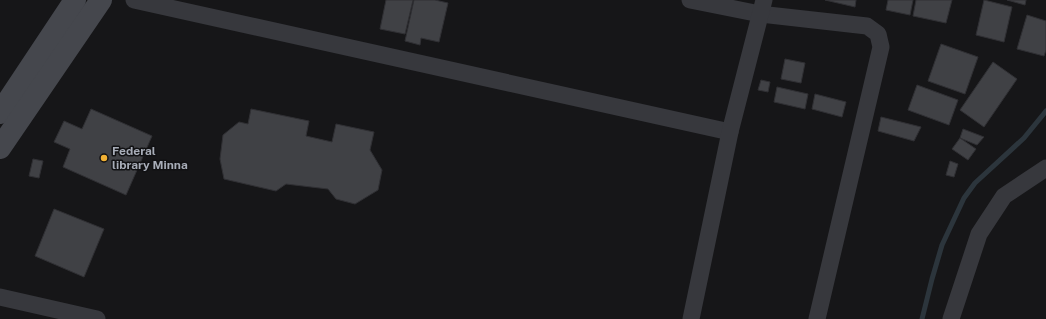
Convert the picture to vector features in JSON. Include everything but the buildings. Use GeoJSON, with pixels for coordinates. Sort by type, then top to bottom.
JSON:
{"type":"FeatureCollection","features":[{"type":"Feature","properties":{"kind":"main road"},"geometry":{"type":"LineString","coordinates":[[2,105],[75,0]]}},
{"type":"Feature","properties":{"kind":"main road"},"geometry":{"type":"LineString","coordinates":[[0,148],[102,0]]}},
{"type":"Feature","properties":{"kind":"street"},"geometry":{"type":"LineString","coordinates":[[134,0],[730,132]]}},
{"type":"Feature","properties":{"kind":"street"},"geometry":{"type":"LineString","coordinates":[[690,0],[762,7],[867,26],[878,34],[881,47],[817,319]]}},
{"type":"Feature","properties":{"kind":"street"},"geometry":{"type":"LineString","coordinates":[[691,319],[730,132],[762,7]]}},
{"type":"Feature","properties":{"kind":"street"},"geometry":{"type":"LineString","coordinates":[[951,319],[979,234],[1004,196],[1046,168]]}},
{"type":"Feature","properties":{"kind":"street"},"geometry":{"type":"LineString","coordinates":[[0,297],[97,319]]}},
{"type":"Feature","properties":{"kind":"waterway"},"geometry":{"type":"LineString","coordinates":[[922,319],[942,245],[964,198],[975,183],[1024,138],[1046,111]]}},
{"type":"Feature","properties":{"kind":"place","name":"Federal library Minna"},"geometry":{"type":"Point","coordinates":[104,158]}}]}
